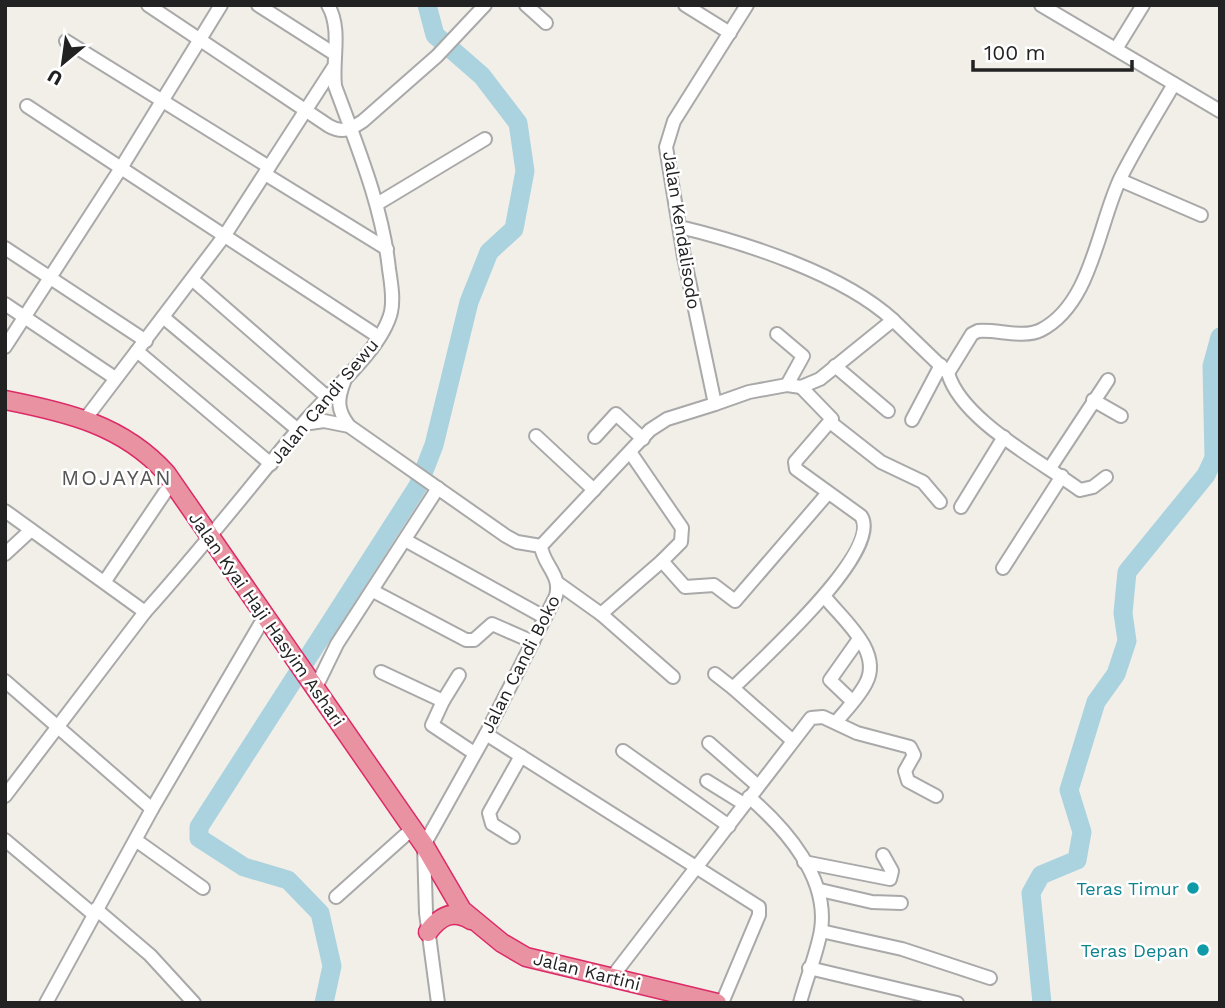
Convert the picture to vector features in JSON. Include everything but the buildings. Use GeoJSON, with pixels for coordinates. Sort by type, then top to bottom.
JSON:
{"type":"FeatureCollection","features":[{"type":"Feature","properties":{"kind":"highway","name":"Jalan Kyai Haji Hasyim Ashari"},"geometry":{"type":"LineString","coordinates":[[5,400],[86,418],[149,454],[172,482],[424,845]]}},
{"type":"Feature","properties":{"kind":"highway","name":"Jalan Kartini"},"geometry":{"type":"LineString","coordinates":[[424,845],[462,910],[480,926],[534,959],[719,1003]]}},
{"type":"Feature","properties":{"kind":"highway"},"geometry":{"type":"LineString","coordinates":[[428,932],[443,916],[452,914],[464,916],[480,926]]}},
{"type":"Feature","properties":{"kind":"street"},"geometry":{"type":"LineString","coordinates":[[148,5],[335,129],[351,130],[437,56],[485,5]]}},
{"type":"Feature","properties":{"kind":"street"},"geometry":{"type":"LineString","coordinates":[[5,347],[121,168],[221,5]]}},
{"type":"Feature","properties":{"kind":"street"},"geometry":{"type":"LineString","coordinates":[[258,5],[333,53]]}},
{"type":"Feature","properties":{"kind":"street","name":"Jalan Candi Sewu"},"geometry":{"type":"LineString","coordinates":[[5,796],[145,612],[212,539],[300,427],[379,337],[391,312],[387,249],[377,204],[335,86],[333,53],[336,30],[328,5]]}},
{"type":"Feature","properties":{"kind":"street"},"geometry":{"type":"LineString","coordinates":[[526,5],[546,23]]}},
{"type":"Feature","properties":{"kind":"street"},"geometry":{"type":"LineString","coordinates":[[685,5],[730,33]]}},
{"type":"Feature","properties":{"kind":"street","name":"Jalan Kendalisodo"},"geometry":{"type":"LineString","coordinates":[[715,404],[667,162],[669,133],[747,5]]}},
{"type":"Feature","properties":{"kind":"street"},"geometry":{"type":"LineString","coordinates":[[1041,5],[1220,111]]}},
{"type":"Feature","properties":{"kind":"street"},"geometry":{"type":"LineString","coordinates":[[1116,49],[1143,5]]}},
{"type":"Feature","properties":{"kind":"street"},"geometry":{"type":"LineString","coordinates":[[66,41],[387,249]]}},
{"type":"Feature","properties":{"kind":"street"},"geometry":{"type":"LineString","coordinates":[[86,418],[225,235],[333,68]]}},
{"type":"Feature","properties":{"kind":"street"},"geometry":{"type":"LineString","coordinates":[[912,420],[944,369],[972,334],[978,331],[1038,331],[1064,313],[1083,280],[1120,180],[1174,84]]}},
{"type":"Feature","properties":{"kind":"street"},"geometry":{"type":"LineString","coordinates":[[27,106],[379,337]]}},
{"type":"Feature","properties":{"kind":"street"},"geometry":{"type":"LineString","coordinates":[[377,204],[485,139]]}},
{"type":"Feature","properties":{"kind":"street"},"geometry":{"type":"LineString","coordinates":[[1120,180],[1200,215]]}},
{"type":"Feature","properties":{"kind":"street"},"geometry":{"type":"LineString","coordinates":[[680,227],[758,251],[834,281],[866,298],[944,369],[952,386],[965,403],[1004,437],[1080,490],[1086,490],[1106,477]]}},
{"type":"Feature","properties":{"kind":"street"},"geometry":{"type":"LineString","coordinates":[[5,248],[50,275],[142,346],[271,464]]}},
{"type":"Feature","properties":{"kind":"street"},"geometry":{"type":"LineString","coordinates":[[193,280],[326,396]]}},
{"type":"Feature","properties":{"kind":"street"},"geometry":{"type":"LineString","coordinates":[[5,304],[115,378]]}},
{"type":"Feature","properties":{"kind":"street"},"geometry":{"type":"LineString","coordinates":[[163,317],[300,427],[324,421],[349,426]]}},
{"type":"Feature","properties":{"kind":"street"},"geometry":{"type":"LineString","coordinates":[[348,373],[338,404],[341,415],[349,426],[517,542],[541,546],[630,452],[667,419],[749,393],[787,385],[801,387],[820,379],[893,320]]}},
{"type":"Feature","properties":{"kind":"street"},"geometry":{"type":"LineString","coordinates":[[777,334],[803,356],[787,385]]}},
{"type":"Feature","properties":{"kind":"street"},"geometry":{"type":"LineString","coordinates":[[835,366],[888,411]]}},
{"type":"Feature","properties":{"kind":"street"},"geometry":{"type":"LineString","coordinates":[[1050,468],[1108,380]]}},
{"type":"Feature","properties":{"kind":"street"},"geometry":{"type":"LineString","coordinates":[[733,688],[824,596],[863,541],[865,525],[861,516],[800,473],[794,465],[832,416],[801,387]]}},
{"type":"Feature","properties":{"kind":"street"},"geometry":{"type":"LineString","coordinates":[[1093,400],[1121,416]]}},
{"type":"Feature","properties":{"kind":"street"},"geometry":{"type":"LineString","coordinates":[[595,437],[616,414],[643,439]]}},
{"type":"Feature","properties":{"kind":"street"},"geometry":{"type":"LineString","coordinates":[[830,422],[881,462],[927,485],[940,502]]}},
{"type":"Feature","properties":{"kind":"street"},"geometry":{"type":"LineString","coordinates":[[536,436],[594,490]]}},
{"type":"Feature","properties":{"kind":"street"},"geometry":{"type":"LineString","coordinates":[[961,507],[1004,437]]}},
{"type":"Feature","properties":{"kind":"street"},"geometry":{"type":"LineString","coordinates":[[601,614],[681,542],[682,528],[630,452]]}},
{"type":"Feature","properties":{"kind":"street"},"geometry":{"type":"LineString","coordinates":[[1003,568],[1062,476]]}},
{"type":"Feature","properties":{"kind":"street"},"geometry":{"type":"LineString","coordinates":[[105,581],[172,482]]}},
{"type":"Feature","properties":{"kind":"street"},"geometry":{"type":"LineString","coordinates":[[310,682],[373,591],[405,540],[434,485]]}},
{"type":"Feature","properties":{"kind":"street"},"geometry":{"type":"LineString","coordinates":[[662,561],[683,587],[717,586],[735,601],[828,493]]}},
{"type":"Feature","properties":{"kind":"street"},"geometry":{"type":"LineString","coordinates":[[5,511],[145,612]]}},
{"type":"Feature","properties":{"kind":"street"},"geometry":{"type":"LineString","coordinates":[[5,554],[31,530]]}},
{"type":"Feature","properties":{"kind":"street"},"geometry":{"type":"LineString","coordinates":[[405,540],[544,617]]}},
{"type":"Feature","properties":{"kind":"street","name":"Jalan Candi Boko"},"geometry":{"type":"LineString","coordinates":[[424,845],[486,734],[559,584],[541,546]]}},
{"type":"Feature","properties":{"kind":"street"},"geometry":{"type":"LineString","coordinates":[[559,584],[601,614],[665,670]]}},
{"type":"Feature","properties":{"kind":"street"},"geometry":{"type":"LineString","coordinates":[[373,591],[466,640],[474,640],[492,624],[533,642]]}},
{"type":"Feature","properties":{"kind":"street"},"geometry":{"type":"LineString","coordinates":[[824,596],[870,654],[870,671],[866,683],[836,722]]}},
{"type":"Feature","properties":{"kind":"street"},"geometry":{"type":"LineString","coordinates":[[46,1003],[94,912],[137,841],[152,809],[265,616]]}},
{"type":"Feature","properties":{"kind":"street"},"geometry":{"type":"LineString","coordinates":[[852,701],[830,680],[859,639]]}},
{"type":"Feature","properties":{"kind":"street"},"geometry":{"type":"LineString","coordinates":[[381,672],[443,701]]}},
{"type":"Feature","properties":{"kind":"street"},"geometry":{"type":"LineString","coordinates":[[715,674],[793,741]]}},
{"type":"Feature","properties":{"kind":"street"},"geometry":{"type":"LineString","coordinates":[[459,675],[432,725],[474,754]]}},
{"type":"Feature","properties":{"kind":"street"},"geometry":{"type":"LineString","coordinates":[[5,681],[152,809]]}},
{"type":"Feature","properties":{"kind":"street"},"geometry":{"type":"LineString","coordinates":[[612,976],[811,718],[817,716],[836,722],[857,733],[914,751],[905,771],[908,780],[936,796]]}},
{"type":"Feature","properties":{"kind":"street"},"geometry":{"type":"LineString","coordinates":[[486,734],[760,909],[719,1003]]}},
{"type":"Feature","properties":{"kind":"street"},"geometry":{"type":"LineString","coordinates":[[709,743],[758,786]]}},
{"type":"Feature","properties":{"kind":"street"},"geometry":{"type":"LineString","coordinates":[[623,751],[729,826]]}},
{"type":"Feature","properties":{"kind":"street"},"geometry":{"type":"LineString","coordinates":[[513,837],[492,824],[489,813],[522,756]]}},
{"type":"Feature","properties":{"kind":"street"},"geometry":{"type":"LineString","coordinates":[[707,781],[747,801],[780,829],[820,890],[821,931],[800,1003]]}},
{"type":"Feature","properties":{"kind":"street"},"geometry":{"type":"LineString","coordinates":[[336,897],[412,829]]}},
{"type":"Feature","properties":{"kind":"street"},"geometry":{"type":"LineString","coordinates":[[5,840],[150,955],[185,999]]}},
{"type":"Feature","properties":{"kind":"street"},"geometry":{"type":"LineString","coordinates":[[137,841],[204,888]]}},
{"type":"Feature","properties":{"kind":"street"},"geometry":{"type":"LineString","coordinates":[[424,845],[428,932],[438,1003]]}},
{"type":"Feature","properties":{"kind":"street"},"geometry":{"type":"LineString","coordinates":[[804,862],[890,878],[892,871],[883,855]]}},
{"type":"Feature","properties":{"kind":"street"},"geometry":{"type":"LineString","coordinates":[[820,890],[872,902],[901,903]]}},
{"type":"Feature","properties":{"kind":"street"},"geometry":{"type":"LineString","coordinates":[[821,931],[902,949],[990,978]]}},
{"type":"Feature","properties":{"kind":"street"},"geometry":{"type":"LineString","coordinates":[[809,968],[957,1003]]}},
{"type":"Feature","properties":{"kind":"waterway"},"geometry":{"type":"LineString","coordinates":[[324,1003],[332,966],[320,913],[288,880],[244,867],[199,838],[199,827],[418,486],[434,445],[469,302],[489,252],[514,229],[525,171],[518,123],[482,76],[435,35],[427,5]]}},
{"type":"Feature","properties":{"kind":"waterway"},"geometry":{"type":"LineString","coordinates":[[1042,1003],[1031,893],[1041,875],[1077,860],[1082,832],[1069,790],[1096,702],[1116,674],[1127,641],[1123,613],[1127,572],[1206,475],[1214,458],[1212,366],[1220,337]]}},
{"type":"Feature","properties":{"kind":"place","name":"Teras Timur"},"geometry":{"type":"Point","coordinates":[1193,888]}},
{"type":"Feature","properties":{"kind":"place","name":"Teras Depan"},"geometry":{"type":"Point","coordinates":[1203,950]}},
{"type":"Feature","properties":{"kind":"district","name":"MOJAYAN"},"geometry":{"type":"Point","coordinates":[117,477]}}]}
